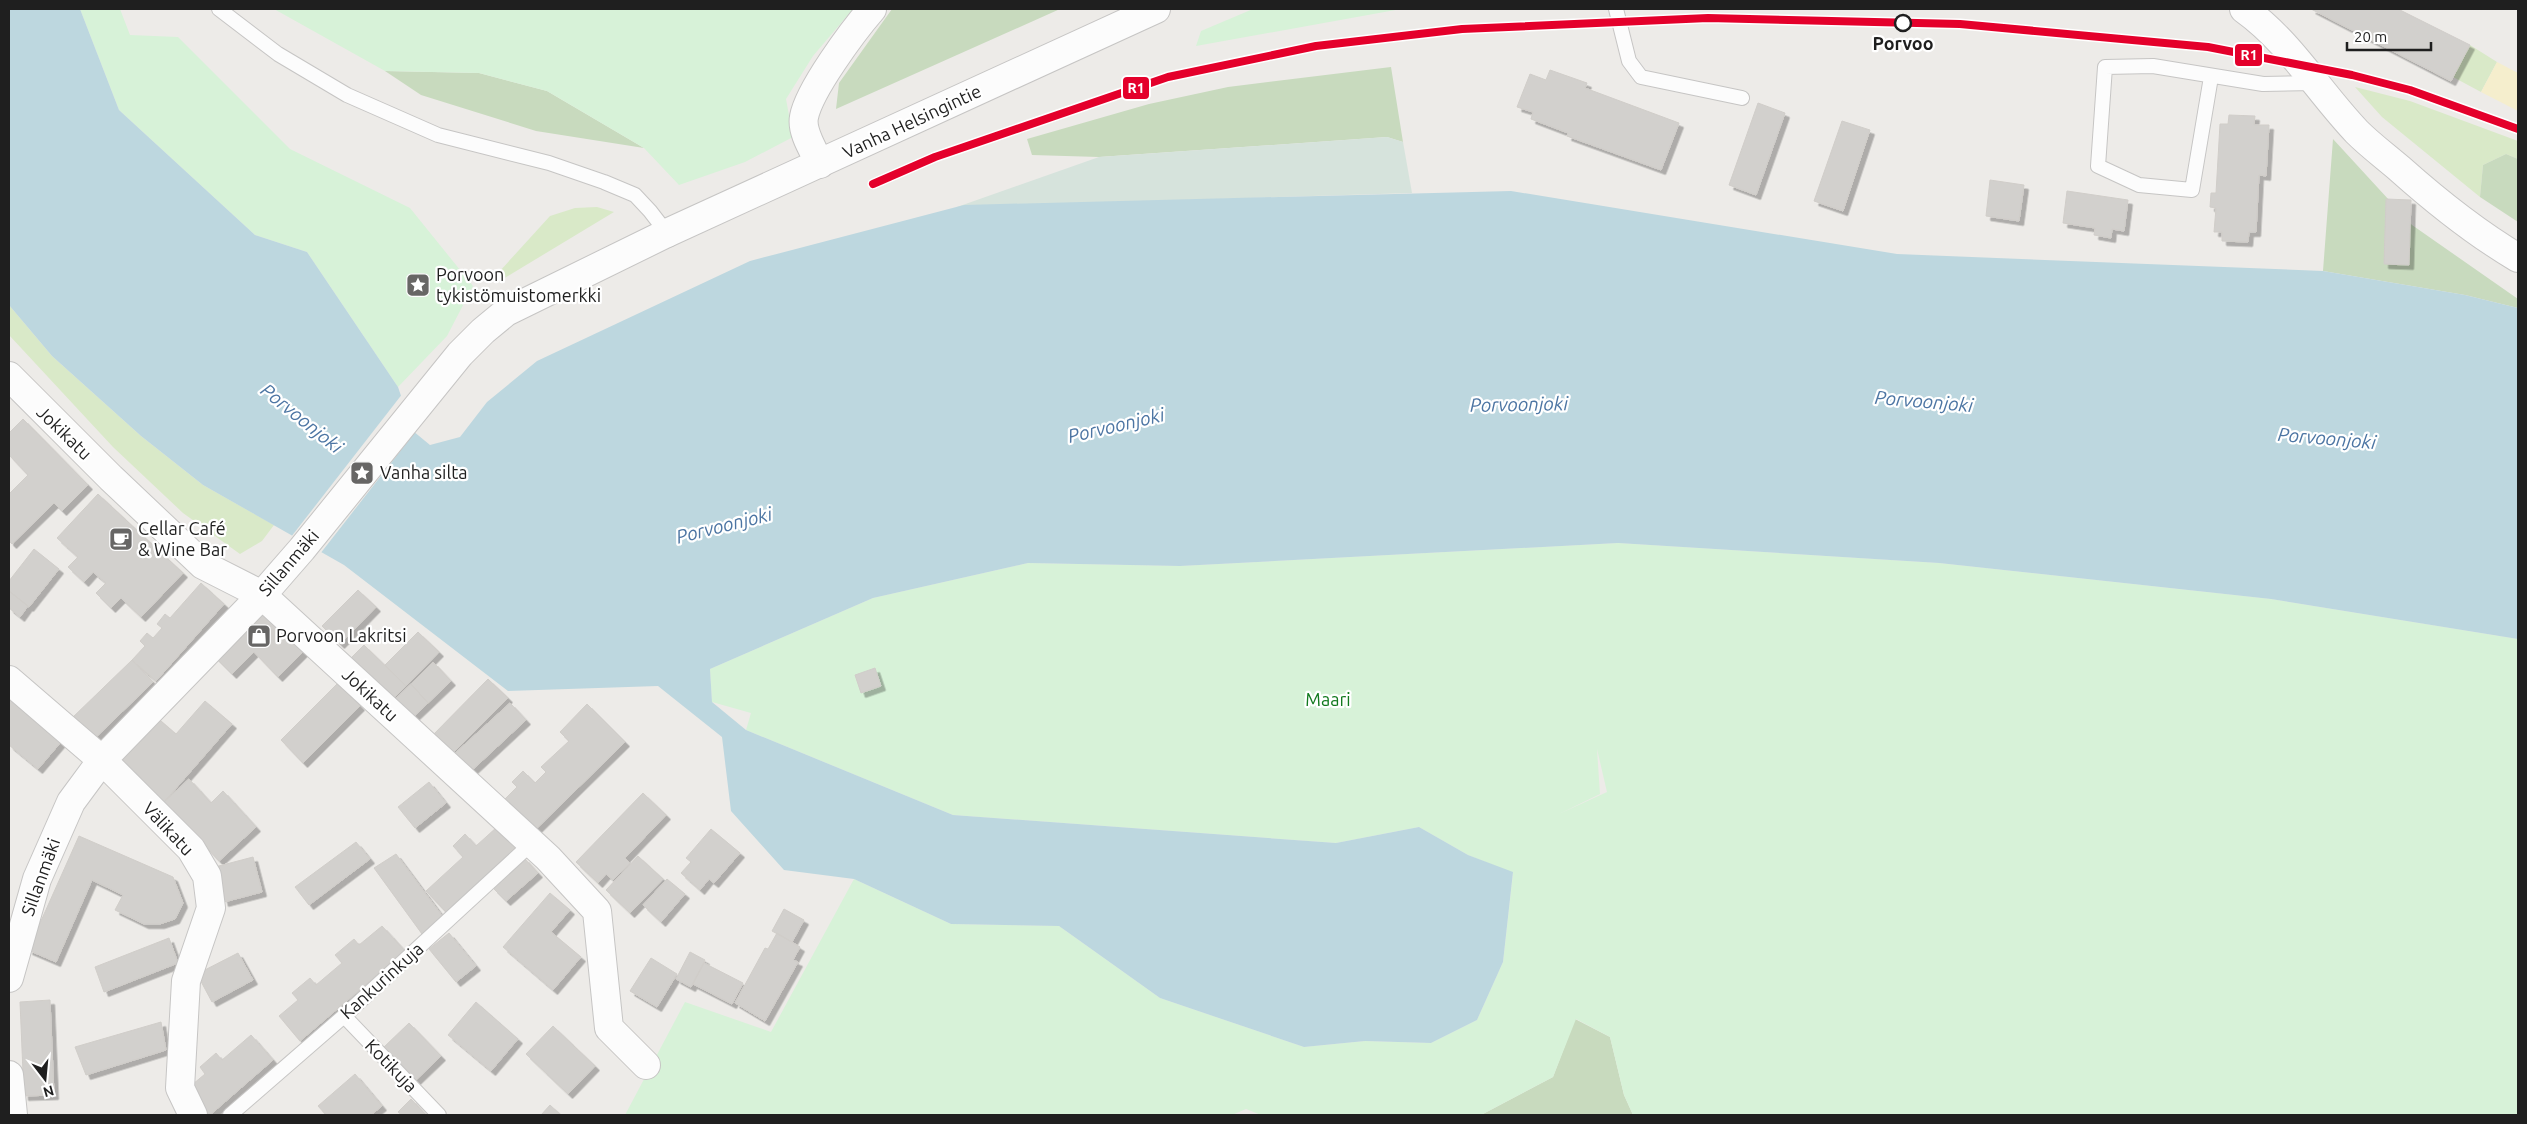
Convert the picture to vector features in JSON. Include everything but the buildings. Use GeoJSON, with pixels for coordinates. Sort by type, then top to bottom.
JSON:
{"type":"FeatureCollection","features":[{"type":"Feature","properties":{"kind":"street"},"geometry":{"type":"LineString","coordinates":[[820,164],[808,137],[804,118],[813,91],[872,9]]}},
{"type":"Feature","properties":{"kind":"street","name":"Vanha Helsingintie"},"geometry":{"type":"LineString","coordinates":[[667,234],[1156,9]]}},
{"type":"Feature","properties":{"kind":"street"},"geometry":{"type":"LineString","coordinates":[[2244,9],[2284,45],[2357,132],[2424,190],[2482,235],[2518,258]]}},
{"type":"Feature","properties":{"kind":"street","name":"Sillanmäki"},"geometry":{"type":"LineString","coordinates":[[9,978],[37,879],[70,802],[102,760],[262,595],[302,550],[423,397],[460,354],[483,330],[506,312],[667,234]]}},
{"type":"Feature","properties":{"kind":"street","name":"Jokikatu"},"geometry":{"type":"LineString","coordinates":[[9,376],[111,478],[203,565],[262,595],[532,843],[597,911],[609,1028],[646,1065]]}},
{"type":"Feature","properties":{"kind":"street","name":"Välikatu"},"geometry":{"type":"LineString","coordinates":[[9,680],[102,760],[191,849],[207,876],[211,908],[186,981],[180,1088],[193,1115]]}},
{"type":"Feature","properties":{"kind":"street"},"geometry":{"type":"LineString","coordinates":[[9,1074],[13,1115]]}},
{"type":"Feature","properties":{"kind":"lane"},"geometry":{"type":"LineString","coordinates":[[219,9],[278,54],[348,95],[438,135],[549,163],[635,196],[650,211],[667,234]]}},
{"type":"Feature","properties":{"kind":"lane"},"geometry":{"type":"LineString","coordinates":[[1616,9],[1630,62],[1641,77],[1742,98]]}},
{"type":"Feature","properties":{"kind":"lane"},"geometry":{"type":"LineString","coordinates":[[2211,77],[2192,190],[2139,185],[2098,166],[2105,68],[2153,66],[2262,84],[2317,83]]}},
{"type":"Feature","properties":{"kind":"lane","name":"Kankurinkuja"},"geometry":{"type":"LineString","coordinates":[[230,1115],[344,1016],[532,843]]}},
{"type":"Feature","properties":{"kind":"lane","name":"Kotikuja"},"geometry":{"type":"LineString","coordinates":[[344,1016],[439,1115]]}},
{"type":"Feature","properties":{"kind":"green space"},"geometry":{"type":"Polygon","coordinates":[[[80,9],[120,9],[130,35],[178,37],[290,149],[410,208],[473,286],[447,336],[398,387],[307,252],[255,235],[119,110],[80,9]]]}},
{"type":"Feature","properties":{"kind":"green space"},"geometry":{"type":"Polygon","coordinates":[[[274,9],[853,9],[813,56],[786,99],[793,137],[745,162],[679,185],[644,148],[547,91],[479,73],[385,71],[274,9]]]}},
{"type":"Feature","properties":{"kind":"green space"},"geometry":{"type":"Polygon","coordinates":[[[892,9],[1060,9],[836,109],[839,83],[892,9]]]}},
{"type":"Feature","properties":{"kind":"green space"},"geometry":{"type":"Polygon","coordinates":[[[1253,9],[1401,9],[1196,46],[1201,31],[1253,9]]]}},
{"type":"Feature","properties":{"kind":"green space"},"geometry":{"type":"Polygon","coordinates":[[[2470,45],[2497,62],[2481,92],[2453,77],[2470,45]]]}},
{"type":"Feature","properties":{"kind":"green space"},"geometry":{"type":"Polygon","coordinates":[[[1391,67],[1403,142],[1387,137],[1099,157],[1032,155],[1027,139],[1149,104],[1228,87],[1391,67]]]}},
{"type":"Feature","properties":{"kind":"green space"},"geometry":{"type":"Polygon","coordinates":[[[385,71],[479,73],[547,91],[644,148],[536,131],[421,95],[385,71]]]}},
{"type":"Feature","properties":{"kind":"green space"},"geometry":{"type":"Polygon","coordinates":[[[2355,87],[2410,101],[2518,141],[2518,159],[2506,154],[2483,165],[2480,197],[2382,117],[2355,87]]]}},
{"type":"Feature","properties":{"kind":"green space"},"geometry":{"type":"Polygon","coordinates":[[[2333,139],[2412,225],[2518,299],[2518,308],[2465,295],[2323,271],[2333,139]]]}},
{"type":"Feature","properties":{"kind":"green space"},"geometry":{"type":"Polygon","coordinates":[[[2506,154],[2518,159],[2518,222],[2480,197],[2483,165],[2506,154]]]}},
{"type":"Feature","properties":{"kind":"green space"},"geometry":{"type":"Polygon","coordinates":[[[597,207],[614,212],[503,279],[499,272],[550,216],[575,208],[597,207]]]}},
{"type":"Feature","properties":{"kind":"green space"},"geometry":{"type":"Polygon","coordinates":[[[9,305],[52,356],[141,436],[203,485],[274,525],[262,541],[240,554],[183,513],[113,447],[9,335],[9,305]]]}},
{"type":"Feature","properties":{"kind":"green space","name":"Maari"},"geometry":{"type":"Polygon","coordinates":[[[1618,543],[1939,563],[2271,599],[2518,639],[2518,1115],[1633,1115],[1624,1095],[1610,1037],[1576,1019],[1553,1077],[1481,1115],[1261,1115],[1246,1109],[1232,1115],[625,1115],[685,1002],[771,1032],[854,879],[951,924],[1059,926],[1160,998],[1304,1047],[1365,1041],[1431,1043],[1477,1020],[1503,962],[1513,873],[1468,855],[1419,827],[1336,843],[953,815],[746,730],[751,713],[712,702],[710,669],[873,598],[1028,563],[1180,566],[1618,543]],[[1597,749],[1600,794],[1559,814],[1607,792],[1597,749]]]}},
{"type":"Feature","properties":{"kind":"green space"},"geometry":{"type":"Polygon","coordinates":[[[1575,1019],[1610,1037],[1624,1095],[1633,1115],[1481,1115],[1553,1077],[1575,1019]]]}},
{"type":"Feature","properties":{"kind":"shaded area"},"geometry":{"type":"Polygon","coordinates":[[[1387,137],[1403,142],[1412,193],[957,207],[1099,157],[1387,137]]]}},
{"type":"Feature","properties":{"kind":"sand"},"geometry":{"type":"Polygon","coordinates":[[[2497,62],[2518,73],[2518,111],[2481,92],[2497,62]]]}},
{"type":"Feature","properties":{"kind":"water","name":"Porvoonjoki"},"geometry":{"type":"Polygon","coordinates":[[[9,9],[80,9],[119,110],[255,235],[307,252],[398,387],[413,431],[430,445],[460,437],[487,402],[537,361],[750,261],[964,205],[1511,191],[1897,254],[2323,271],[2465,295],[2518,308],[2518,639],[2271,599],[1939,563],[1618,543],[1180,566],[1028,563],[873,598],[710,669],[712,702],[746,730],[953,815],[1336,843],[1419,827],[1468,855],[1513,872],[1503,962],[1477,1020],[1431,1043],[1365,1041],[1304,1047],[1160,998],[1059,926],[951,924],[854,879],[784,870],[731,811],[722,737],[658,686],[508,691],[344,565],[203,485],[141,436],[52,356],[9,305],[9,9]]]}},
{"type":"Feature","properties":{"kind":"pier","name":"Vanha silta"},"geometry":{"type":"Polygon","coordinates":[[[403,393],[416,431],[320,554],[291,537],[403,393]]]}},
{"type":"Feature","properties":{"kind":"transit line","name":"R1"},"geometry":{"type":"LineString","coordinates":[[873,184],[935,157],[1168,77],[1316,46],[1462,29],[1708,18],[1960,24],[2208,47],[2352,75],[2410,90],[2518,129]]}},
{"type":"Feature","properties":{"kind":"place","name":"Porvoo"},"geometry":{"type":"Point","coordinates":[1903,23]}},
{"type":"Feature","properties":{"kind":"place","name":"Porvoon tykistömuistomerkki"},"geometry":{"type":"Point","coordinates":[418,285]}},
{"type":"Feature","properties":{"kind":"place","name":"Vanha silta"},"geometry":{"type":"Point","coordinates":[362,473]}},
{"type":"Feature","properties":{"kind":"place","name":"Cellar Café & Wine Bar"},"geometry":{"type":"Point","coordinates":[121,539]}},
{"type":"Feature","properties":{"kind":"place","name":"Porvoon Lakritsi"},"geometry":{"type":"Point","coordinates":[259,636]}}]}
